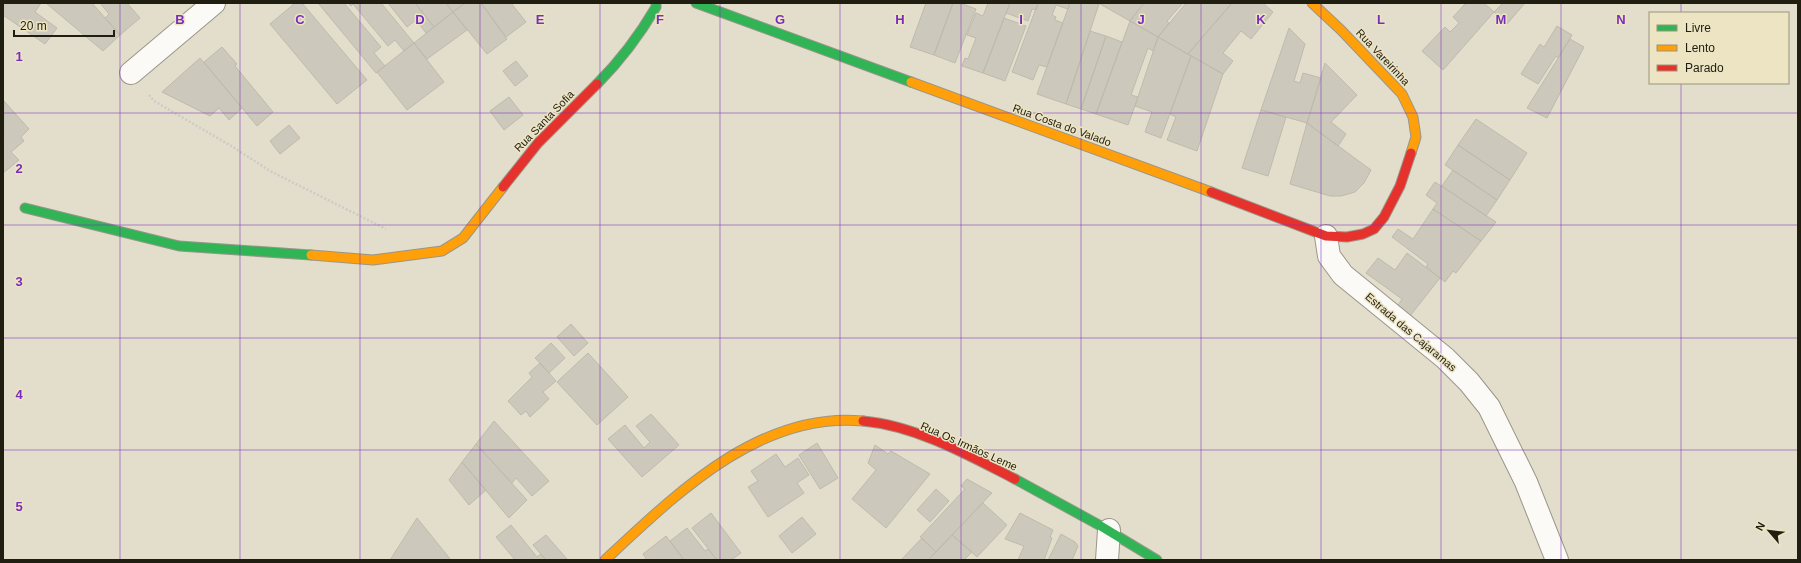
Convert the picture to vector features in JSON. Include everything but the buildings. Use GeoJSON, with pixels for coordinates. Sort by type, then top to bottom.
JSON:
{"type":"FeatureCollection","features":[{"type":"Feature","properties":{"kind":"street"},"geometry":{"type":"LineString","coordinates":[[131,73],[214,3]]}},
{"type":"Feature","properties":{"kind":"street","name":"Rua Santa Sofia"},"geometry":{"type":"LineString","coordinates":[[25,208],[179,246],[373,260],[442,251],[463,238],[538,142],[620,61],[641,33],[656,7],[656,3]]}},
{"type":"Feature","properties":{"kind":"street","name":"Rua Costa do Valado"},"geometry":{"type":"LineString","coordinates":[[696,3],[1209,191],[1326,236],[1347,237],[1363,234],[1374,229],[1384,217],[1400,186]]}},
{"type":"Feature","properties":{"kind":"street","name":"Rua Vareirinha"},"geometry":{"type":"LineString","coordinates":[[1312,3],[1341,30],[1402,94],[1413,117],[1416,137],[1400,186]]}},
{"type":"Feature","properties":{"kind":"street","name":"Estrada das Cajaramas"},"geometry":{"type":"LineString","coordinates":[[1326,236],[1329,256],[1343,275],[1445,358],[1469,382],[1489,407],[1526,482],[1557,560]]}},
{"type":"Feature","properties":{"kind":"street","name":"Rua Os Irmãos Leme"},"geometry":{"type":"LineString","coordinates":[[605,560],[661,509],[738,452],[778,433],[839,420],[885,424],[935,441],[991,466],[1109,530],[1157,560]]}},
{"type":"Feature","properties":{"kind":"street"},"geometry":{"type":"LineString","coordinates":[[1107,560],[1109,530]]}},
{"type":"Feature","properties":{"kind":"path"},"geometry":{"type":"LineString","coordinates":[[131,73],[154,101],[233,147],[270,171],[393,232]]}},
{"type":"Feature","properties":{"kind":"traffic: fast"},"geometry":{"type":"LineString","coordinates":[[597,84],[622,57],[636,38],[656,7],[656,3]]}},
{"type":"Feature","properties":{"kind":"traffic: fast"},"geometry":{"type":"LineString","coordinates":[[696,3],[911,82]]}},
{"type":"Feature","properties":{"kind":"traffic: fast"},"geometry":{"type":"LineString","coordinates":[[25,208],[179,246],[311,255]]}},
{"type":"Feature","properties":{"kind":"traffic: fast"},"geometry":{"type":"LineString","coordinates":[[1015,479],[1099,525],[1157,560]]}},
{"type":"Feature","properties":{"kind":"traffic: slow"},"geometry":{"type":"LineString","coordinates":[[1312,3],[1341,30],[1402,94],[1413,117],[1416,137],[1411,153]]}},
{"type":"Feature","properties":{"kind":"traffic: slow"},"geometry":{"type":"LineString","coordinates":[[911,82],[1211,192]]}},
{"type":"Feature","properties":{"kind":"traffic: slow"},"geometry":{"type":"LineString","coordinates":[[311,255],[373,260],[442,251],[463,238],[503,187]]}},
{"type":"Feature","properties":{"kind":"traffic: slow"},"geometry":{"type":"LineString","coordinates":[[605,560],[660,509],[690,485],[721,462],[754,443],[789,429],[825,421],[863,421]]}},
{"type":"Feature","properties":{"kind":"traffic: jam"},"geometry":{"type":"LineString","coordinates":[[503,187],[538,143],[597,84]]}},
{"type":"Feature","properties":{"kind":"traffic: jam"},"geometry":{"type":"LineString","coordinates":[[1211,192],[1326,236],[1347,237],[1363,234],[1374,229],[1384,217],[1400,186],[1411,153]]}},
{"type":"Feature","properties":{"kind":"traffic: jam"},"geometry":{"type":"LineString","coordinates":[[863,421],[883,424],[922,435],[960,451],[1015,479]]}}]}
